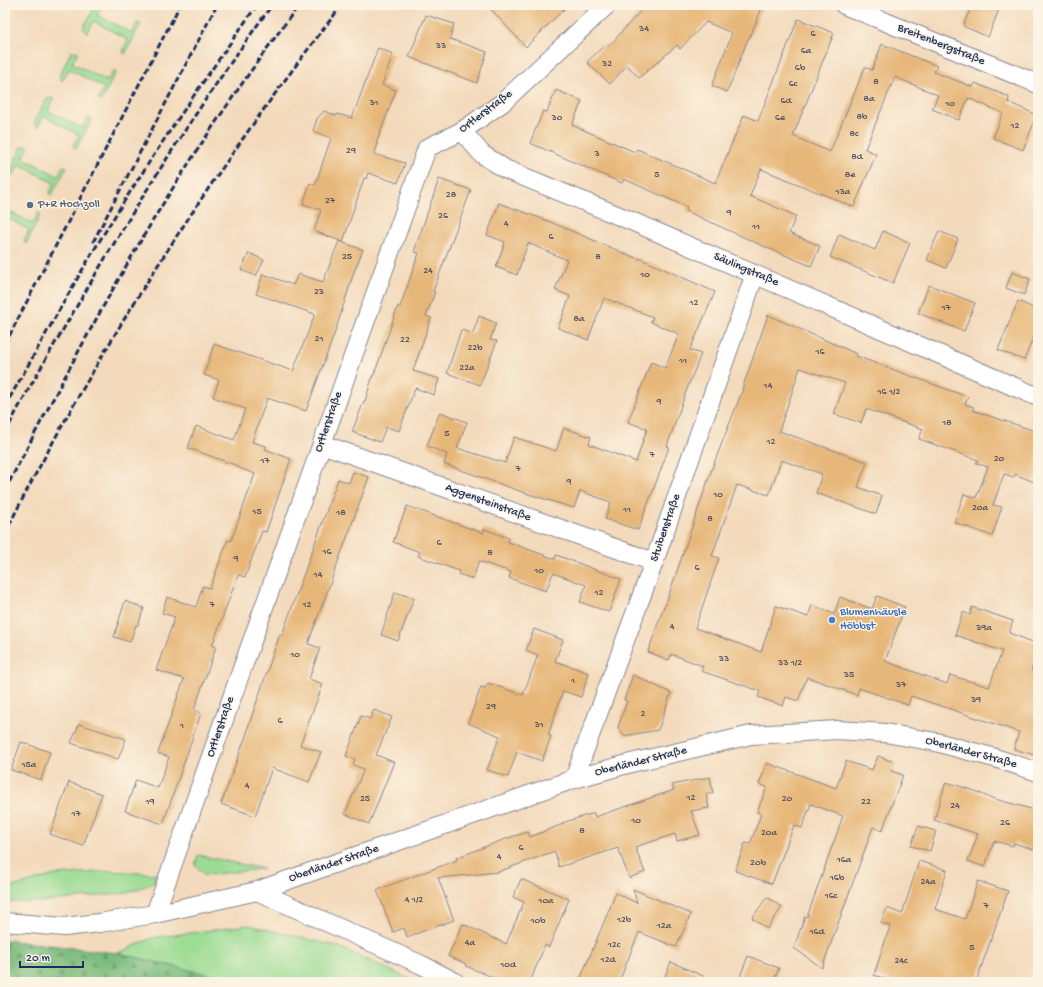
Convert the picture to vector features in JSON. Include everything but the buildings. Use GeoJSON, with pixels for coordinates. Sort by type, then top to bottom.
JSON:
{"type":"FeatureCollection","features":[{"type":"Feature","properties":{"kind":"street","name":"Ortlerstraße"},"geometry":{"type":"LineString","coordinates":[[156,914],[427,148],[462,131],[502,103],[607,5]]}},
{"type":"Feature","properties":{"kind":"street","name":"Breitenbergstraße"},"geometry":{"type":"LineString","coordinates":[[844,5],[1038,84]]}},
{"type":"Feature","properties":{"kind":"street","name":"Säulingstraße"},"geometry":{"type":"LineString","coordinates":[[462,131],[482,154],[505,169],[629,220],[1038,397]]}},
{"type":"Feature","properties":{"kind":"street","name":"Stuibenstraße"},"geometry":{"type":"LineString","coordinates":[[574,779],[654,562],[755,274]]}},
{"type":"Feature","properties":{"kind":"street","name":"Aggensteinstraße"},"geometry":{"type":"LineString","coordinates":[[322,444],[654,562]]}},
{"type":"Feature","properties":{"kind":"street","name":"Oberländer Straße"},"geometry":{"type":"LineString","coordinates":[[5,922],[64,927],[156,914],[257,891],[574,779],[631,763],[751,735],[837,730],[885,733],[936,742],[995,758],[1038,772]]}},
{"type":"Feature","properties":{"kind":"street"},"geometry":{"type":"LineString","coordinates":[[257,891],[422,965],[455,982]]}},
{"type":"Feature","properties":{"kind":"green space"},"geometry":{"type":"Polygon","coordinates":[[[96,5],[102,5],[97,15],[132,33],[137,23],[141,24],[125,54],[123,51],[128,40],[94,21],[87,33],[83,28],[96,5]]]}},
{"type":"Feature","properties":{"kind":"green space"},"geometry":{"type":"Polygon","coordinates":[[[71,52],[78,52],[72,63],[107,81],[113,71],[116,72],[101,101],[98,99],[104,88],[69,69],[62,81],[59,76],[71,52]]]}},
{"type":"Feature","properties":{"kind":"green space"},"geometry":{"type":"Polygon","coordinates":[[[52,98],[54,99],[48,111],[82,128],[88,118],[92,119],[76,149],[73,146],[79,135],[44,116],[37,128],[34,123],[46,100],[52,98]]]}},
{"type":"Feature","properties":{"kind":"green space"},"geometry":{"type":"Polygon","coordinates":[[[22,147],[29,147],[23,158],[58,176],[63,166],[67,167],[51,196],[49,194],[54,183],[19,164],[13,176],[10,171],[22,147]]]}},
{"type":"Feature","properties":{"kind":"green space"},"geometry":{"type":"Polygon","coordinates":[[[5,209],[33,224],[38,213],[41,214],[26,244],[24,241],[29,230],[5,217],[5,209]]]}},
{"type":"Feature","properties":{"kind":"green space"},"geometry":{"type":"Polygon","coordinates":[[[198,855],[263,869],[205,875],[195,865],[198,855]]]}},
{"type":"Feature","properties":{"kind":"green space"},"geometry":{"type":"Polygon","coordinates":[[[110,871],[156,874],[154,883],[126,893],[41,902],[5,902],[5,889],[55,875],[110,871]]]}},
{"type":"Feature","properties":{"kind":"green space"},"geometry":{"type":"Polygon","coordinates":[[[248,925],[337,946],[416,982],[239,982],[118,953],[152,938],[248,925]]]}},
{"type":"Feature","properties":{"kind":"green space"},"geometry":{"type":"Polygon","coordinates":[[[5,940],[118,953],[239,982],[5,982],[5,940]]]}},
{"type":"Feature","properties":{"kind":"railway"},"geometry":{"type":"LineString","coordinates":[[5,344],[180,5]]}},
{"type":"Feature","properties":{"kind":"railway"},"geometry":{"type":"LineString","coordinates":[[93,242],[217,5]]}},
{"type":"Feature","properties":{"kind":"railway"},"geometry":{"type":"LineString","coordinates":[[5,406],[107,228],[189,103],[257,5]]}},
{"type":"Feature","properties":{"kind":"railway"},"geometry":{"type":"LineString","coordinates":[[5,433],[103,261],[149,186],[221,76],[272,5]]}},
{"type":"Feature","properties":{"kind":"railway"},"geometry":{"type":"LineString","coordinates":[[5,490],[100,312],[161,207],[228,104],[299,5]]}},
{"type":"Feature","properties":{"kind":"railway"},"geometry":{"type":"LineString","coordinates":[[5,533],[79,395],[119,327],[161,261],[204,195],[249,131],[342,5]]}},
{"type":"Feature","properties":{"kind":"place","name":"P+R Hochzoll"},"geometry":{"type":"Point","coordinates":[30,205]}},
{"type":"Feature","properties":{"kind":"place","name":"Blumenhäusle Höbbst"},"geometry":{"type":"Point","coordinates":[832,620]}}]}
